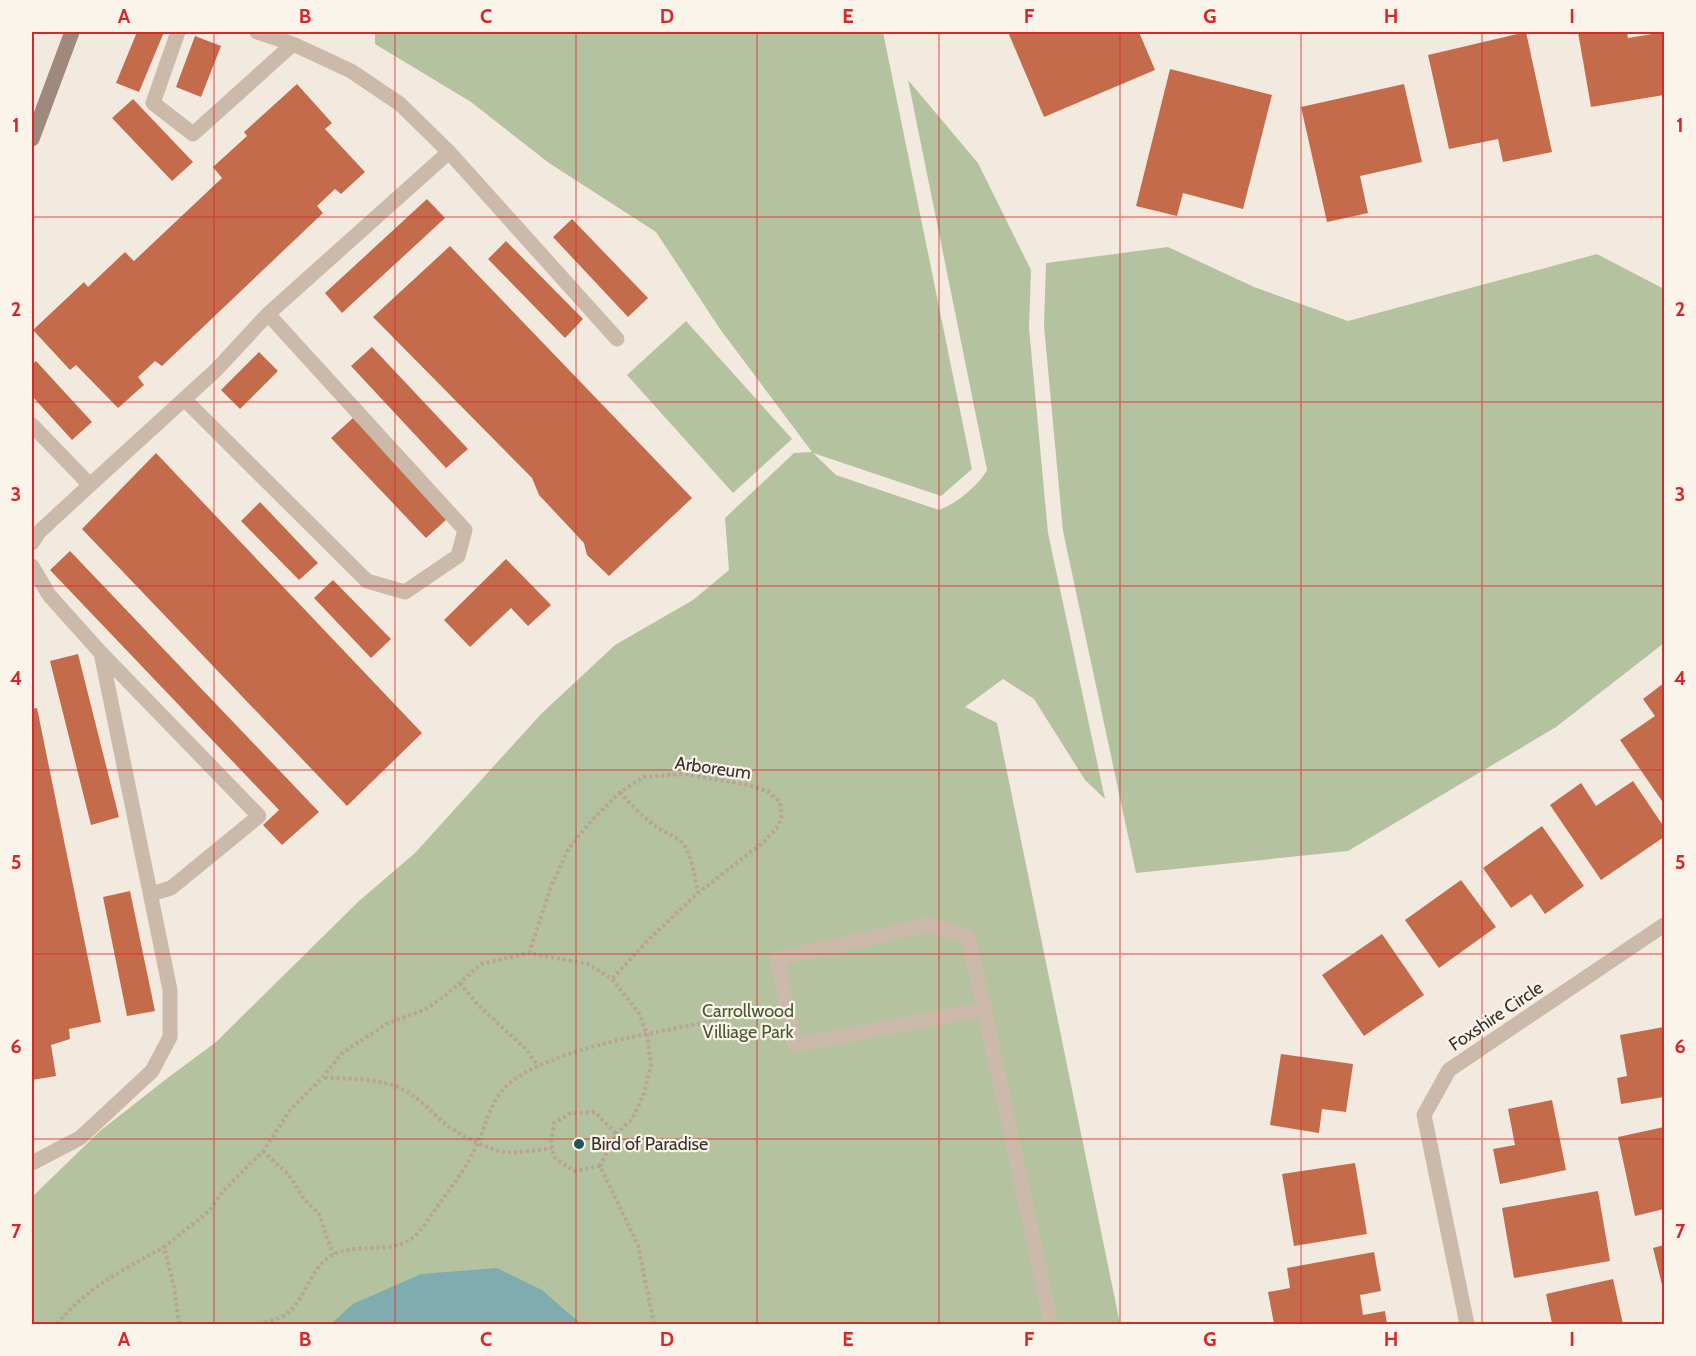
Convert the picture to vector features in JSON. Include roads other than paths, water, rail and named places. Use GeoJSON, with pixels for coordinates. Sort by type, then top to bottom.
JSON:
{"type":"FeatureCollection","features":[{"type":"Feature","properties":{"kind":"street"},"geometry":{"type":"LineString","coordinates":[[32,139],[72,32]]}},
{"type":"Feature","properties":{"kind":"street"},"geometry":{"type":"LineString","coordinates":[[178,32],[153,103],[193,134],[293,44]]}},
{"type":"Feature","properties":{"kind":"street"},"geometry":{"type":"LineString","coordinates":[[257,32],[293,44],[351,71],[400,104],[449,152],[617,339]]}},
{"type":"Feature","properties":{"kind":"street"},"geometry":{"type":"LineString","coordinates":[[32,543],[39,532],[140,442],[216,370],[268,314],[449,152]]}},
{"type":"Feature","properties":{"kind":"street"},"geometry":{"type":"LineString","coordinates":[[184,399],[367,581],[405,592],[458,556],[465,530],[268,314]]}},
{"type":"Feature","properties":{"kind":"street"},"geometry":{"type":"LineString","coordinates":[[32,425],[90,485]]}},
{"type":"Feature","properties":{"kind":"street"},"geometry":{"type":"LineString","coordinates":[[32,566],[49,595],[101,653],[259,816],[171,888],[151,894]]}},
{"type":"Feature","properties":{"kind":"street"},"geometry":{"type":"LineString","coordinates":[[32,1163],[80,1138],[152,1071],[170,1037],[170,990],[101,653]]}},
{"type":"Feature","properties":{"kind":"street"},"geometry":{"type":"LineString","coordinates":[[985,1009],[795,1045],[777,959],[927,925],[968,936],[985,1009],[1051,1324]]}},
{"type":"Feature","properties":{"kind":"street","name":"Foxshire Circle"},"geometry":{"type":"LineString","coordinates":[[1467,1324],[1424,1115],[1449,1070],[1665,925]]}},
{"type":"Feature","properties":{"kind":"water"},"geometry":{"type":"Polygon","coordinates":[[[497,1268],[542,1290],[581,1324],[331,1324],[353,1304],[421,1274],[497,1268]]]}},
{"type":"Feature","properties":{"kind":"place","name":"Bird of Paradise"},"geometry":{"type":"Point","coordinates":[579,1144]}},
{"type":"Feature","properties":{"kind":"park label","name":"Carrollwood Villiage Park"},"geometry":{"type":"Point","coordinates":[748,1021]}}]}
